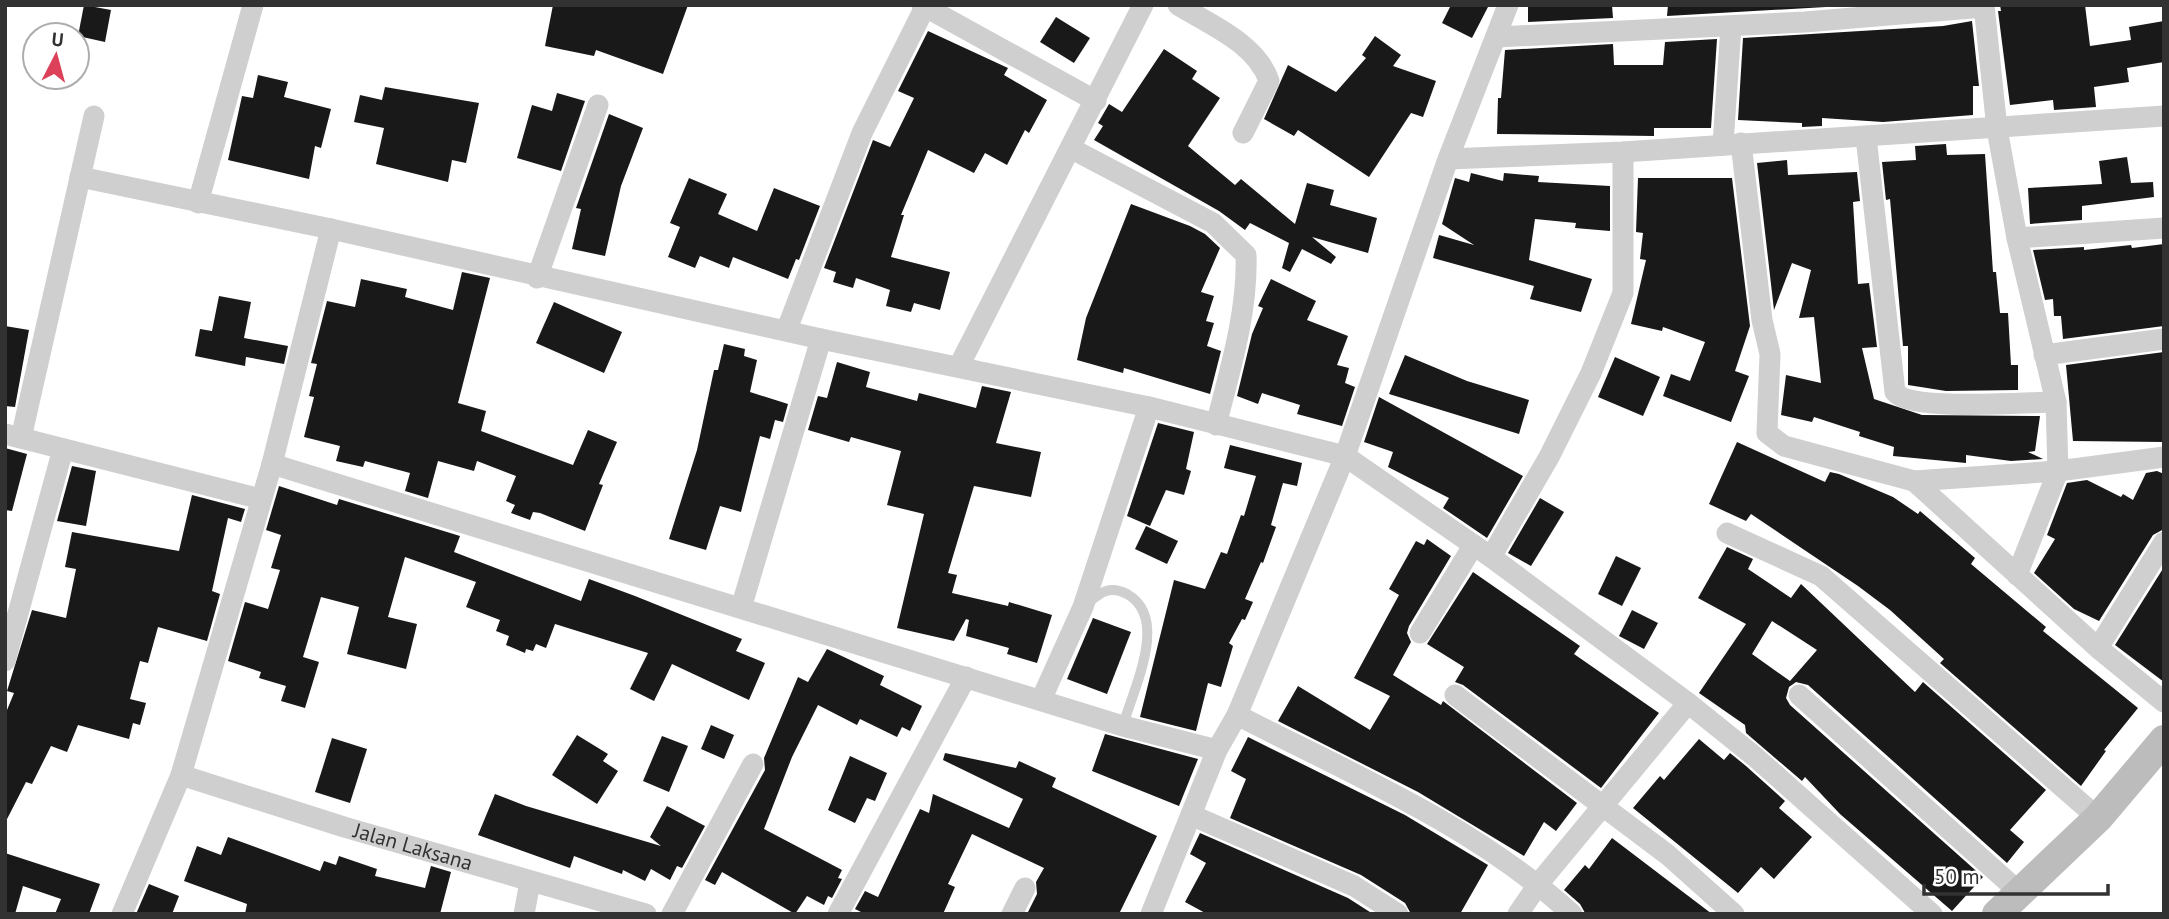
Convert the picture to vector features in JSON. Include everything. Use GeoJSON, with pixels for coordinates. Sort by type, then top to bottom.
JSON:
{"type":"FeatureCollection","features":[{"type":"Feature","properties":{"kind":"street"},"geometry":{"type":"LineString","coordinates":[[198,203],[253,5]]}},
{"type":"Feature","properties":{"kind":"street"},"geometry":{"type":"LineString","coordinates":[[959,366],[1072,149],[1143,5]]}},
{"type":"Feature","properties":{"kind":"street"},"geometry":{"type":"LineString","coordinates":[[1178,5],[1231,37],[1263,64],[1269,81],[1242,133]]}},
{"type":"Feature","properties":{"kind":"street"},"geometry":{"type":"LineString","coordinates":[[1156,912],[1217,750],[1237,715],[1345,456],[1448,159],[1508,5]]}},
{"type":"Feature","properties":{"kind":"street"},"geometry":{"type":"LineString","coordinates":[[787,329],[862,133],[923,6],[1096,101]]}},
{"type":"Feature","properties":{"kind":"street"},"geometry":{"type":"LineString","coordinates":[[1497,37],[1731,26],[1984,6],[1997,129],[2017,238],[2056,402],[2058,471],[2017,575]]}},
{"type":"Feature","properties":{"kind":"street"},"geometry":{"type":"LineString","coordinates":[[1731,26],[1732,143],[1770,354],[1767,433],[1784,446],[1914,481],[2058,471],[2164,457]]}},
{"type":"Feature","properties":{"kind":"street"},"geometry":{"type":"LineString","coordinates":[[537,278],[598,105]]}},
{"type":"Feature","properties":{"kind":"street"},"geometry":{"type":"LineString","coordinates":[[94,116],[13,436],[261,499]]}},
{"type":"Feature","properties":{"kind":"street"},"geometry":{"type":"LineString","coordinates":[[1448,159],[1623,152],[2164,116]]}},
{"type":"Feature","properties":{"kind":"street"},"geometry":{"type":"LineString","coordinates":[[1866,137],[1895,392],[1909,400],[1935,403],[2056,402]]}},
{"type":"Feature","properties":{"kind":"street"},"geometry":{"type":"LineString","coordinates":[[1072,149],[1213,223],[1246,255],[1235,348],[1216,425]]}},
{"type":"Feature","properties":{"kind":"street"},"geometry":{"type":"LineString","coordinates":[[1420,634],[1549,457],[1591,373],[1623,293],[1623,152]]}},
{"type":"Feature","properties":{"kind":"street"},"geometry":{"type":"LineString","coordinates":[[80,177],[331,229],[537,278],[1149,407],[1345,456],[1482,552],[1688,703],[1754,756],[1932,914]]}},
{"type":"Feature","properties":{"kind":"street"},"geometry":{"type":"LineString","coordinates":[[2017,238],[2164,228]]}},
{"type":"Feature","properties":{"kind":"street"},"geometry":{"type":"LineString","coordinates":[[122,914],[181,775],[272,464],[331,229]]}},
{"type":"Feature","properties":{"kind":"street"},"geometry":{"type":"LineString","coordinates":[[741,608],[821,339]]}},
{"type":"Feature","properties":{"kind":"street"},"geometry":{"type":"LineString","coordinates":[[2044,355],[2164,339]]}},
{"type":"Feature","properties":{"kind":"street"},"geometry":{"type":"LineString","coordinates":[[1041,700],[1083,607],[1149,407]]}},
{"type":"Feature","properties":{"kind":"street"},"geometry":{"type":"LineString","coordinates":[[5,661],[63,449]]}},
{"type":"Feature","properties":{"kind":"street"},"geometry":{"type":"LineString","coordinates":[[272,464],[1123,726],[1217,750]]}},
{"type":"Feature","properties":{"kind":"street"},"geometry":{"type":"LineString","coordinates":[[1914,481],[2098,648],[2164,702]]}},
{"type":"Feature","properties":{"kind":"street"},"geometry":{"type":"LineString","coordinates":[[1727,533],[1821,576],[2098,818]]}},
{"type":"Feature","properties":{"kind":"street"},"geometry":{"type":"LineString","coordinates":[[2098,648],[2164,542]]}},
{"type":"Feature","properties":{"kind":"street"},"geometry":{"type":"LineString","coordinates":[[838,914],[966,677]]}},
{"type":"Feature","properties":{"kind":"street"},"geometry":{"type":"LineString","coordinates":[[1455,695],[1668,855],[1734,914]]}},
{"type":"Feature","properties":{"kind":"street"},"geometry":{"type":"LineString","coordinates":[[1799,695],[2018,891]]}},
{"type":"Feature","properties":{"kind":"street"},"geometry":{"type":"LineString","coordinates":[[1518,914],[1539,883],[1605,807],[1688,703]]}},
{"type":"Feature","properties":{"kind":"street"},"geometry":{"type":"LineString","coordinates":[[1237,715],[1455,827],[1539,883],[1572,914]]}},
{"type":"Feature","properties":{"kind":"street"},"geometry":{"type":"LineString","coordinates":[[1997,914],[2018,891],[2098,818],[2164,740]]}},
{"type":"Feature","properties":{"kind":"street"},"geometry":{"type":"LineString","coordinates":[[673,914],[753,764]]}},
{"type":"Feature","properties":{"kind":"street","name":"Jalan Laksana"},"geometry":{"type":"LineString","coordinates":[[181,775],[530,882],[646,914]]}},
{"type":"Feature","properties":{"kind":"street"},"geometry":{"type":"LineString","coordinates":[[1191,815],[1354,886],[1398,914]]}},
{"type":"Feature","properties":{"kind":"street"},"geometry":{"type":"LineString","coordinates":[[524,914],[530,882]]}},
{"type":"Feature","properties":{"kind":"street"},"geometry":{"type":"LineString","coordinates":[[1012,914],[1025,888]]}},
{"type":"Feature","properties":{"kind":"lane"},"geometry":{"type":"LineString","coordinates":[[1083,607],[1104,590],[1119,590],[1135,598],[1146,613],[1150,634],[1123,726]]}},
{"type":"Feature","properties":{"kind":"building"},"geometry":{"type":"Polygon","coordinates":[[[84,5],[111,10],[105,42],[91,39],[91,21],[81,21],[84,5]]]}},
{"type":"Feature","properties":{"kind":"building"},"geometry":{"type":"Polygon","coordinates":[[[553,5],[688,5],[663,74],[596,50],[594,56],[545,46],[553,5]]]}},
{"type":"Feature","properties":{"kind":"building"},"geometry":{"type":"Polygon","coordinates":[[[1451,5],[1489,5],[1472,38],[1442,23],[1451,5]]]}},
{"type":"Feature","properties":{"kind":"building"},"geometry":{"type":"Polygon","coordinates":[[[1528,5],[1612,5],[1613,18],[1528,22],[1528,5]]]}},
{"type":"Feature","properties":{"kind":"building"},"geometry":{"type":"Polygon","coordinates":[[[1668,5],[1826,5],[1826,7],[1667,16],[1668,5]]]}},
{"type":"Feature","properties":{"kind":"building"},"geometry":{"type":"Polygon","coordinates":[[[2000,5],[2085,5],[2090,46],[2131,40],[2129,27],[2164,21],[2164,62],[2127,68],[2129,82],[2094,87],[2096,107],[2054,110],[2053,100],[2010,105],[1998,11],[2001,11],[2000,5]]]}},
{"type":"Feature","properties":{"kind":"building"},"geometry":{"type":"Polygon","coordinates":[[[1056,17],[1090,38],[1074,63],[1040,42],[1056,17]]]}},
{"type":"Feature","properties":{"kind":"building"},"geometry":{"type":"Polygon","coordinates":[[[1972,21],[1979,86],[1973,86],[1973,115],[1883,122],[1822,118],[1822,126],[1802,127],[1802,123],[1738,120],[1743,38],[1943,26],[1972,21]]]}},
{"type":"Feature","properties":{"kind":"building"},"geometry":{"type":"Polygon","coordinates":[[[928,31],[1008,68],[1004,75],[1047,100],[1029,133],[1025,130],[1007,165],[985,153],[974,173],[928,150],[901,215],[904,215],[891,257],[950,272],[940,310],[914,303],[911,312],[886,306],[890,290],[856,278],[853,288],[833,282],[836,272],[824,268],[873,140],[890,147],[914,98],[898,91],[928,31]]]}},
{"type":"Feature","properties":{"kind":"building"},"geometry":{"type":"Polygon","coordinates":[[[1375,36],[1401,55],[1393,66],[1436,81],[1423,117],[1411,113],[1369,177],[1298,130],[1294,136],[1264,119],[1288,65],[1336,92],[1366,58],[1362,55],[1375,36]]]}},
{"type":"Feature","properties":{"kind":"building"},"geometry":{"type":"Polygon","coordinates":[[[1717,39],[1711,128],[1654,128],[1654,136],[1497,134],[1498,98],[1501,98],[1505,50],[1613,44],[1614,65],[1663,65],[1665,42],[1717,39]]]}},
{"type":"Feature","properties":{"kind":"building"},"geometry":{"type":"Polygon","coordinates":[[[1164,49],[1197,71],[1192,79],[1220,98],[1188,146],[1235,185],[1241,179],[1295,224],[1307,183],[1334,190],[1330,205],[1377,218],[1368,253],[1312,237],[1336,257],[1331,264],[1302,249],[1290,272],[1282,268],[1289,243],[1250,223],[1245,230],[1219,211],[1094,140],[1103,126],[1098,123],[1109,104],[1122,112],[1164,49]]]}},
{"type":"Feature","properties":{"kind":"building"},"geometry":{"type":"Polygon","coordinates":[[[258,75],[288,82],[284,97],[331,109],[321,148],[315,146],[309,179],[228,160],[242,96],[253,98],[258,75]]]}},
{"type":"Feature","properties":{"kind":"building"},"geometry":{"type":"Polygon","coordinates":[[[385,87],[479,103],[466,163],[452,160],[448,182],[376,164],[384,128],[354,122],[360,95],[382,100],[385,87]]]}},
{"type":"Feature","properties":{"kind":"building"},"geometry":{"type":"Polygon","coordinates":[[[557,93],[585,101],[561,171],[517,158],[532,105],[552,111],[557,93]]]}},
{"type":"Feature","properties":{"kind":"building"},"geometry":{"type":"Polygon","coordinates":[[[609,114],[643,128],[621,186],[605,256],[572,249],[581,209],[576,208],[609,114]]]}},
{"type":"Feature","properties":{"kind":"building"},"geometry":{"type":"Polygon","coordinates":[[[1946,144],[1947,155],[1985,154],[1993,272],[1996,272],[2000,313],[2008,313],[2011,365],[2018,365],[2018,390],[1946,391],[1908,385],[1908,346],[1903,346],[1890,199],[1886,200],[1882,162],[1916,160],[1915,146],[1946,144]]]}},
{"type":"Feature","properties":{"kind":"building"},"geometry":{"type":"Polygon","coordinates":[[[2127,157],[2131,183],[2153,182],[2154,197],[2082,206],[2082,220],[2030,224],[2028,188],[2102,184],[2099,161],[2127,157]]]}},
{"type":"Feature","properties":{"kind":"building"},"geometry":{"type":"Polygon","coordinates":[[[1787,160],[1788,175],[1857,172],[1860,201],[1853,202],[1858,284],[1869,283],[1877,347],[1862,348],[1874,399],[1922,415],[2040,416],[2035,451],[2028,452],[2043,459],[2011,461],[1966,455],[1966,463],[1893,456],[1894,447],[1859,436],[1860,432],[1814,417],[1812,422],[1781,415],[1786,375],[1821,383],[1814,317],[1799,318],[1811,270],[1792,263],[1774,310],[1757,163],[1787,160]]]}},
{"type":"Feature","properties":{"kind":"building"},"geometry":{"type":"Polygon","coordinates":[[[1471,173],[1503,181],[1504,173],[1539,176],[1538,182],[1610,186],[1610,231],[1575,228],[1576,223],[1535,219],[1529,260],[1592,279],[1581,312],[1530,299],[1534,286],[1433,258],[1439,235],[1474,245],[1442,224],[1455,178],[1469,182],[1471,173]]]}},
{"type":"Feature","properties":{"kind":"building"},"geometry":{"type":"Polygon","coordinates":[[[689,178],[727,194],[718,214],[757,231],[774,188],[820,206],[799,260],[796,259],[788,279],[733,257],[729,268],[700,256],[695,268],[668,257],[680,227],[670,223],[689,178]]]}},
{"type":"Feature","properties":{"kind":"building"},"geometry":{"type":"Polygon","coordinates":[[[1638,178],[1732,178],[1750,326],[1735,371],[1749,376],[1731,422],[1663,396],[1671,374],[1690,381],[1705,342],[1663,327],[1662,331],[1631,324],[1646,260],[1640,259],[1643,233],[1636,232],[1638,178]]]}},
{"type":"Feature","properties":{"kind":"building"},"geometry":{"type":"Polygon","coordinates":[[[1131,204],[1190,226],[1205,234],[1220,248],[1201,292],[1214,296],[1206,321],[1214,323],[1207,346],[1221,351],[1210,394],[1124,368],[1123,373],[1077,360],[1086,318],[1131,204]]]}},
{"type":"Feature","properties":{"kind":"building"},"geometry":{"type":"Polygon","coordinates":[[[2164,244],[2164,326],[2063,339],[2061,316],[2054,316],[2053,299],[2045,300],[2033,250],[2084,247],[2084,250],[2131,245],[2132,248],[2164,244]]]}},
{"type":"Feature","properties":{"kind":"building"},"geometry":{"type":"Polygon","coordinates":[[[462,272],[490,278],[458,403],[486,411],[481,431],[573,465],[588,430],[617,442],[599,484],[603,485],[585,531],[540,513],[533,512],[530,520],[511,513],[515,505],[506,501],[516,476],[477,461],[474,471],[438,461],[428,498],[405,491],[410,473],[365,461],[363,467],[336,461],[340,446],[304,437],[314,397],[309,396],[317,364],[311,363],[327,301],[355,307],[361,279],[407,289],[405,297],[453,310],[462,272]]]}},
{"type":"Feature","properties":{"kind":"building"},"geometry":{"type":"Polygon","coordinates":[[[1271,279],[1316,301],[1307,320],[1348,336],[1337,365],[1349,368],[1345,383],[1355,387],[1342,426],[1297,414],[1300,405],[1262,393],[1258,404],[1237,396],[1252,334],[1263,308],[1258,306],[1271,279]]]}},
{"type":"Feature","properties":{"kind":"building"},"geometry":{"type":"Polygon","coordinates":[[[219,296],[251,302],[244,338],[288,346],[284,364],[246,357],[245,366],[195,356],[200,329],[212,331],[219,296]]]}},
{"type":"Feature","properties":{"kind":"building"},"geometry":{"type":"Polygon","coordinates":[[[554,302],[622,332],[604,373],[536,343],[554,302]]]}},
{"type":"Feature","properties":{"kind":"building"},"geometry":{"type":"Polygon","coordinates":[[[5,326],[29,330],[15,407],[5,406],[5,326]]]}},
{"type":"Feature","properties":{"kind":"building"},"geometry":{"type":"Polygon","coordinates":[[[724,344],[745,349],[744,356],[757,360],[750,392],[788,404],[783,422],[775,420],[770,439],[760,436],[741,512],[720,506],[706,550],[669,539],[697,450],[714,370],[718,370],[724,344]]]}},
{"type":"Feature","properties":{"kind":"building"},"geometry":{"type":"Polygon","coordinates":[[[2164,352],[2164,442],[2073,441],[2066,365],[2164,352]]]}},
{"type":"Feature","properties":{"kind":"building"},"geometry":{"type":"Polygon","coordinates":[[[1405,355],[1467,381],[1529,400],[1519,434],[1389,394],[1405,355]]]}},
{"type":"Feature","properties":{"kind":"building"},"geometry":{"type":"Polygon","coordinates":[[[1615,357],[1660,377],[1643,416],[1598,397],[1615,357]]]}},
{"type":"Feature","properties":{"kind":"building"},"geometry":{"type":"Polygon","coordinates":[[[837,362],[870,372],[866,387],[917,401],[919,393],[976,408],[982,386],[1011,392],[996,443],[1041,452],[1031,497],[974,486],[948,573],[957,575],[952,593],[1008,606],[1009,602],[1052,615],[1037,663],[1007,654],[1009,648],[966,636],[969,620],[966,619],[954,641],[897,628],[924,514],[887,505],[901,451],[851,437],[849,442],[808,430],[818,396],[827,398],[837,362]]]}},
{"type":"Feature","properties":{"kind":"building"},"geometry":{"type":"Polygon","coordinates":[[[1379,397],[1523,476],[1487,538],[1443,508],[1449,498],[1388,467],[1393,452],[1364,442],[1379,397]]]}},
{"type":"Feature","properties":{"kind":"building"},"geometry":{"type":"Polygon","coordinates":[[[1158,423],[1194,432],[1186,469],[1191,471],[1184,495],[1166,490],[1150,526],[1127,516],[1158,423]]]}},
{"type":"Feature","properties":{"kind":"building"},"geometry":{"type":"Polygon","coordinates":[[[1737,442],[1825,482],[1830,472],[1839,474],[1893,497],[1918,514],[1920,511],[1975,558],[1971,564],[2046,627],[2043,631],[2138,708],[2104,750],[2106,751],[2081,786],[1940,663],[1944,659],[1890,610],[1751,514],[1746,521],[1709,504],[1737,442]]]}},
{"type":"Feature","properties":{"kind":"building"},"geometry":{"type":"Polygon","coordinates":[[[1230,445],[1302,463],[1297,486],[1283,483],[1271,525],[1276,527],[1263,563],[1261,562],[1245,599],[1253,602],[1245,620],[1242,619],[1229,643],[1233,646],[1221,687],[1208,683],[1196,731],[1140,717],[1174,580],[1205,589],[1221,552],[1227,554],[1241,515],[1244,516],[1256,476],[1224,468],[1230,445]]]}},
{"type":"Feature","properties":{"kind":"building"},"geometry":{"type":"Polygon","coordinates":[[[5,448],[27,454],[12,511],[5,510],[5,448]]]}},
{"type":"Feature","properties":{"kind":"building"},"geometry":{"type":"Polygon","coordinates":[[[72,466],[96,471],[86,526],[57,521],[72,466]]]}},
{"type":"Feature","properties":{"kind":"building"},"geometry":{"type":"Polygon","coordinates":[[[2157,471],[2164,474],[2164,529],[2153,535],[2099,621],[2074,609],[2034,573],[2055,539],[2047,535],[2067,483],[2087,480],[2133,500],[2146,473],[2157,471]]]}},
{"type":"Feature","properties":{"kind":"building"},"geometry":{"type":"Polygon","coordinates":[[[279,486],[337,505],[339,499],[460,536],[454,552],[581,601],[589,579],[742,639],[736,651],[765,663],[749,700],[672,664],[654,701],[630,689],[648,653],[555,624],[546,648],[536,644],[533,651],[526,649],[525,653],[506,645],[509,636],[496,631],[500,620],[466,607],[476,582],[405,557],[388,617],[417,624],[406,669],[347,654],[359,607],[321,597],[303,657],[319,662],[305,708],[281,701],[286,686],[259,678],[261,672],[228,661],[245,602],[268,609],[280,570],[271,568],[281,535],[266,530],[279,486]]]}},
{"type":"Feature","properties":{"kind":"building"},"geometry":{"type":"Polygon","coordinates":[[[192,495],[245,509],[241,522],[228,518],[212,591],[220,594],[207,641],[158,627],[148,663],[140,661],[130,699],[146,703],[140,725],[133,723],[129,739],[78,725],[67,752],[51,746],[32,784],[26,782],[5,823],[5,715],[14,693],[7,691],[32,610],[66,618],[76,569],[65,567],[72,532],[179,551],[192,495]]]}},
{"type":"Feature","properties":{"kind":"building"},"geometry":{"type":"Polygon","coordinates":[[[1540,498],[1564,512],[1531,566],[1508,553],[1540,498]]]}},
{"type":"Feature","properties":{"kind":"building"},"geometry":{"type":"Polygon","coordinates":[[[1146,526],[1178,541],[1167,564],[1135,549],[1146,526]]]}},
{"type":"Feature","properties":{"kind":"building"},"geometry":{"type":"Polygon","coordinates":[[[1427,539],[1451,556],[1409,626],[1407,633],[1411,642],[1393,675],[1441,705],[1443,701],[1577,803],[1556,831],[1544,822],[1524,856],[1418,792],[1278,721],[1298,686],[1370,730],[1390,696],[1354,678],[1399,595],[1389,589],[1416,541],[1424,545],[1427,539]]]}},
{"type":"Feature","properties":{"kind":"building"},"geometry":{"type":"Polygon","coordinates":[[[1727,547],[1753,559],[1748,569],[1791,598],[1801,584],[1915,692],[1923,682],[2046,790],[2010,830],[2024,842],[2007,863],[1808,685],[1796,682],[1789,687],[1786,698],[1790,705],[1983,877],[1952,911],[1840,814],[1805,777],[1802,781],[1746,733],[1745,725],[1699,693],[1746,624],[1698,598],[1727,547]],[[1772,621],[1752,654],[1790,681],[1817,650],[1772,621]]]}},
{"type":"Feature","properties":{"kind":"building"},"geometry":{"type":"Polygon","coordinates":[[[1616,556],[1641,568],[1622,606],[1598,594],[1616,556]]]}},
{"type":"Feature","properties":{"kind":"building"},"geometry":{"type":"Polygon","coordinates":[[[2164,567],[2164,682],[2115,645],[2164,567]]]}},
{"type":"Feature","properties":{"kind":"building"},"geometry":{"type":"Polygon","coordinates":[[[1473,572],[1580,646],[1574,654],[1659,713],[1601,788],[1463,685],[1455,682],[1464,667],[1427,644],[1473,572]]]}},
{"type":"Feature","properties":{"kind":"building"},"geometry":{"type":"Polygon","coordinates":[[[1632,610],[1658,623],[1644,649],[1619,636],[1632,610]]]}},
{"type":"Feature","properties":{"kind":"building"},"geometry":{"type":"Polygon","coordinates":[[[1093,618],[1131,632],[1107,694],[1067,679],[1093,618]]]}},
{"type":"Feature","properties":{"kind":"building"},"geometry":{"type":"Polygon","coordinates":[[[827,649],[884,676],[880,685],[922,706],[910,731],[902,727],[897,737],[860,719],[857,725],[818,705],[792,757],[764,829],[842,870],[838,878],[842,879],[832,898],[828,896],[824,905],[807,896],[795,914],[722,872],[715,885],[705,880],[765,770],[764,758],[798,677],[808,682],[827,649]]]}},
{"type":"Feature","properties":{"kind":"building"},"geometry":{"type":"Polygon","coordinates":[[[711,725],[734,735],[724,759],[701,749],[711,725]]]}},
{"type":"Feature","properties":{"kind":"building"},"geometry":{"type":"Polygon","coordinates":[[[1105,734],[1198,759],[1179,806],[1092,771],[1105,734]]]}},
{"type":"Feature","properties":{"kind":"building"},"geometry":{"type":"Polygon","coordinates":[[[577,735],[608,754],[603,761],[618,771],[597,804],[552,775],[577,735]]]}},
{"type":"Feature","properties":{"kind":"building"},"geometry":{"type":"Polygon","coordinates":[[[662,736],[688,746],[669,792],[643,781],[662,736]]]}},
{"type":"Feature","properties":{"kind":"building"},"geometry":{"type":"Polygon","coordinates":[[[1248,737],[1405,815],[1488,865],[1460,914],[1411,914],[1405,903],[1361,875],[1230,818],[1246,779],[1231,771],[1248,737]]]}},
{"type":"Feature","properties":{"kind":"building"},"geometry":{"type":"Polygon","coordinates":[[[332,738],[367,749],[350,803],[315,792],[332,738]]]}},
{"type":"Feature","properties":{"kind":"building"},"geometry":{"type":"Polygon","coordinates":[[[1699,739],[1724,760],[1730,753],[1746,766],[1785,801],[1779,808],[1812,837],[1774,879],[1761,867],[1738,893],[1633,808],[1660,776],[1664,780],[1699,739]]]}},
{"type":"Feature","properties":{"kind":"building"},"geometry":{"type":"Polygon","coordinates":[[[945,753],[1016,768],[1019,761],[1056,778],[1052,787],[1157,836],[1119,914],[1027,914],[1037,894],[1036,882],[1044,868],[972,834],[948,884],[955,887],[943,914],[865,914],[855,909],[865,891],[878,897],[920,809],[929,813],[933,794],[1009,828],[1023,799],[943,760],[945,753]]]}},
{"type":"Feature","properties":{"kind":"building"},"geometry":{"type":"Polygon","coordinates":[[[850,756],[887,773],[875,801],[867,798],[855,823],[828,810],[850,756]]]}},
{"type":"Feature","properties":{"kind":"building"},"geometry":{"type":"Polygon","coordinates":[[[495,794],[526,806],[661,846],[650,837],[667,806],[705,826],[682,868],[677,866],[670,880],[651,869],[645,881],[623,870],[622,874],[574,856],[570,868],[478,835],[495,794]]]}},
{"type":"Feature","properties":{"kind":"building"},"geometry":{"type":"Polygon","coordinates":[[[1200,833],[1348,898],[1373,914],[1207,914],[1185,902],[1206,863],[1190,854],[1200,833]]]}},
{"type":"Feature","properties":{"kind":"building"},"geometry":{"type":"Polygon","coordinates":[[[228,837],[320,871],[324,861],[336,865],[339,856],[377,869],[375,876],[425,888],[431,866],[451,872],[440,914],[245,914],[247,904],[184,881],[197,846],[221,855],[228,837]]]}},
{"type":"Feature","properties":{"kind":"building"},"geometry":{"type":"Polygon","coordinates":[[[1612,838],[1712,914],[1585,913],[1580,904],[1564,890],[1585,865],[1589,869],[1612,838]]]}},
{"type":"Feature","properties":{"kind":"building"},"geometry":{"type":"Polygon","coordinates":[[[5,853],[100,884],[89,914],[55,914],[61,899],[23,886],[15,914],[5,914],[5,853]]]}},
{"type":"Feature","properties":{"kind":"building"},"geometry":{"type":"Polygon","coordinates":[[[149,884],[179,896],[172,914],[136,914],[149,884]]]}}]}
